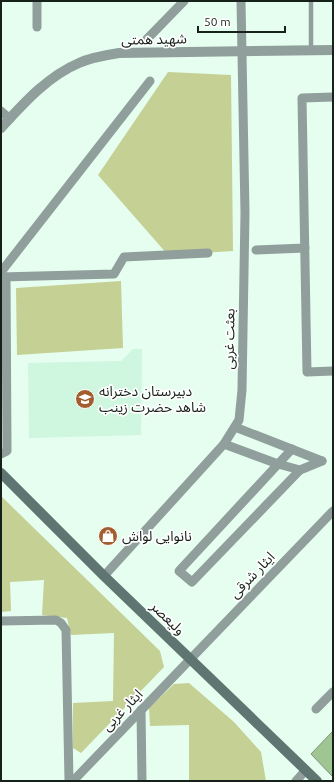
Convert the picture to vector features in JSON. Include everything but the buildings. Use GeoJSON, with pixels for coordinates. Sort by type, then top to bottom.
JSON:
{"type":"FeatureCollection","features":[{"type":"Feature","properties":{"kind":"main road","name":"ولیعصر"},"geometry":{"type":"LineString","coordinates":[[1,473],[104,576],[317,781]]}},
{"type":"Feature","properties":{"kind":"street"},"geometry":{"type":"LineString","coordinates":[[37,1],[37,27]]}},
{"type":"Feature","properties":{"kind":"street"},"geometry":{"type":"LineString","coordinates":[[147,39],[184,1]]}},
{"type":"Feature","properties":{"kind":"street","name":"بعثت غربی"},"geometry":{"type":"LineString","coordinates":[[104,576],[224,444],[239,420],[242,390],[245,213],[241,1]]}},
{"type":"Feature","properties":{"kind":"street","name":"شهید همتی"},"geometry":{"type":"LineString","coordinates":[[1,128],[47,82],[81,62],[101,56],[119,53],[333,50]]}},
{"type":"Feature","properties":{"kind":"street"},"geometry":{"type":"LineString","coordinates":[[1,454],[7,451],[3,275],[150,80]]}},
{"type":"Feature","properties":{"kind":"street"},"geometry":{"type":"LineString","coordinates":[[333,97],[302,98],[307,372],[333,371]]}},
{"type":"Feature","properties":{"kind":"street"},"geometry":{"type":"LineString","coordinates":[[1,111],[10,119]]}},
{"type":"Feature","properties":{"kind":"street"},"geometry":{"type":"LineString","coordinates":[[256,250],[305,248]]}},
{"type":"Feature","properties":{"kind":"street"},"geometry":{"type":"LineString","coordinates":[[3,275],[114,274],[124,257],[208,253]]}},
{"type":"Feature","properties":{"kind":"street"},"geometry":{"type":"LineString","coordinates":[[235,427],[292,449],[322,461],[300,470],[192,582],[178,571],[292,449]]}},
{"type":"Feature","properties":{"kind":"street"},"geometry":{"type":"LineString","coordinates":[[224,444],[278,464],[300,470]]}},
{"type":"Feature","properties":{"kind":"street","name":"ایثار شرقی"},"geometry":{"type":"LineString","coordinates":[[191,659],[333,511]]}},
{"type":"Feature","properties":{"kind":"street"},"geometry":{"type":"LineString","coordinates":[[1,621],[56,620],[61,623],[66,630],[69,781]]}},
{"type":"Feature","properties":{"kind":"street","name":"ایثار غربی"},"geometry":{"type":"LineString","coordinates":[[73,781],[191,659]]}},
{"type":"Feature","properties":{"kind":"street"},"geometry":{"type":"LineString","coordinates":[[316,709],[333,692]]}},
{"type":"Feature","properties":{"kind":"street"},"geometry":{"type":"LineString","coordinates":[[141,710],[142,781]]}},
{"type":"Feature","properties":{"kind":"street"},"geometry":{"type":"LineString","coordinates":[[296,781],[306,770]]}},
{"type":"Feature","properties":{"kind":"lane"},"geometry":{"type":"LineString","coordinates":[[311,1],[311,50]]}},
{"type":"Feature","properties":{"kind":"shaded area","name":"دبیرستان دخترانه شاهد حضرت زینب"},"geometry":{"type":"Polygon","coordinates":[[[133,349],[142,349],[141,435],[29,438],[28,363],[121,361],[133,349]]]}},
{"type":"Feature","properties":{"kind":"green space"},"geometry":{"type":"Polygon","coordinates":[[[168,72],[231,75],[233,251],[168,255],[98,175],[168,72]]]}},
{"type":"Feature","properties":{"kind":"green space"},"geometry":{"type":"Polygon","coordinates":[[[121,281],[123,348],[17,355],[16,288],[121,281]]]}},
{"type":"Feature","properties":{"kind":"green space"},"geometry":{"type":"Polygon","coordinates":[[[1,496],[160,651],[164,667],[81,753],[73,748],[73,703],[113,701],[114,633],[71,635],[67,618],[42,615],[44,580],[10,582],[11,611],[1,612],[1,496]]]}},
{"type":"Feature","properties":{"kind":"green space"},"geometry":{"type":"Polygon","coordinates":[[[189,683],[234,722],[261,752],[266,781],[189,781],[189,725],[150,726],[149,708],[174,684],[189,683]]]}},
{"type":"Feature","properties":{"kind":"place","name":"دبیرستان دخترانه شاهد حضرت زینب"},"geometry":{"type":"Point","coordinates":[85,399]}},
{"type":"Feature","properties":{"kind":"place","name":"نانوایی لواش"},"geometry":{"type":"Point","coordinates":[108,536]}}]}
